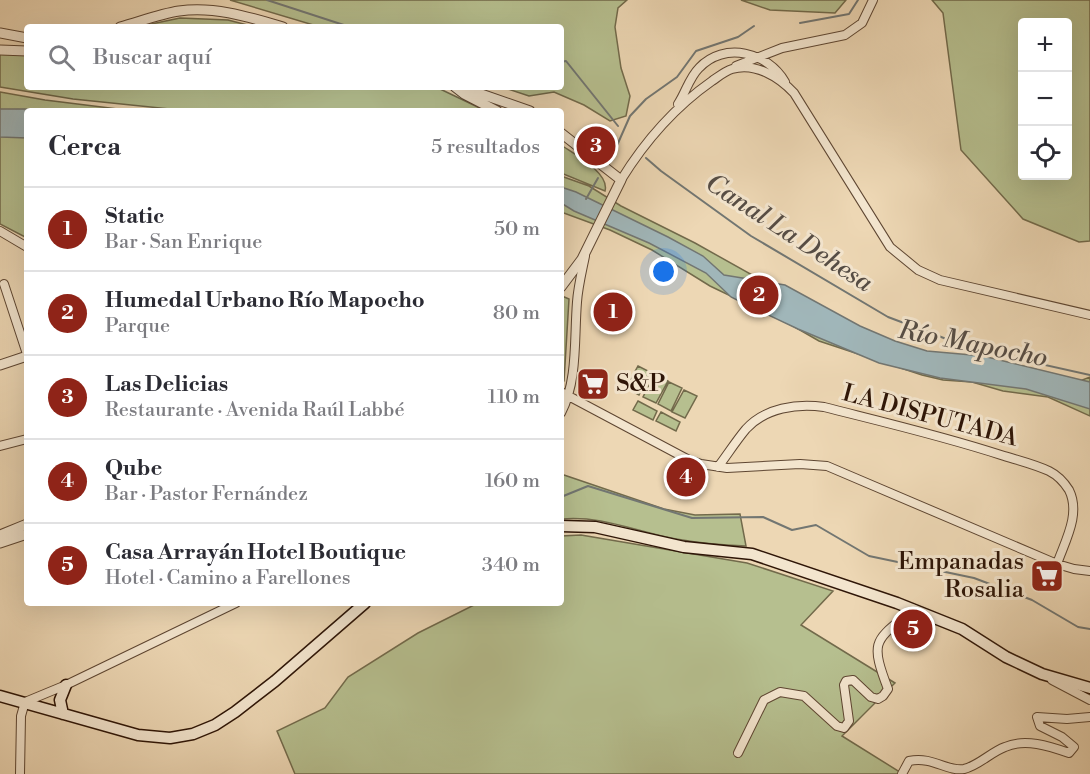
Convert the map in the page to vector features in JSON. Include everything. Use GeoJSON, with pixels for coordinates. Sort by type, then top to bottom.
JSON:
{"type":"FeatureCollection","features":[{"type":"Feature","properties":{"kind":"main road"},"geometry":{"type":"LineString","coordinates":[[564,526],[595,527],[684,547],[752,554],[914,609],[962,629],[1006,657],[1042,674],[1090,688]]}},
{"type":"Feature","properties":{"kind":"main road"},"geometry":{"type":"LineString","coordinates":[[0,696],[148,737],[182,736],[204,730],[225,719],[267,687],[362,606]]}},
{"type":"Feature","properties":{"kind":"main road"},"geometry":{"type":"LineString","coordinates":[[63,714],[60,700],[66,685]]}},
{"type":"Feature","properties":{"kind":"street"},"geometry":{"type":"LineString","coordinates":[[564,283],[577,267],[619,184],[644,146],[673,113],[705,86],[730,69],[782,48],[845,35],[862,23],[873,0]]}},
{"type":"Feature","properties":{"kind":"street"},"geometry":{"type":"LineString","coordinates":[[131,24],[168,14],[200,10],[242,15],[273,24]]}},
{"type":"Feature","properties":{"kind":"street"},"geometry":{"type":"LineString","coordinates":[[0,33],[24,37]]}},
{"type":"Feature","properties":{"kind":"street"},"geometry":{"type":"LineString","coordinates":[[0,50],[24,51]]}},
{"type":"Feature","properties":{"kind":"street"},"geometry":{"type":"LineString","coordinates":[[673,113],[696,71],[707,60],[720,54],[735,52],[758,57],[776,69],[800,102],[883,238],[907,263],[928,276],[940,280],[1090,315]]}},
{"type":"Feature","properties":{"kind":"street"},"geometry":{"type":"LineString","coordinates":[[730,69],[759,70],[774,76],[788,86]]}},
{"type":"Feature","properties":{"kind":"street"},"geometry":{"type":"LineString","coordinates":[[459,90],[491,108]]}},
{"type":"Feature","properties":{"kind":"street"},"geometry":{"type":"LineString","coordinates":[[469,90],[520,108]]}},
{"type":"Feature","properties":{"kind":"street"},"geometry":{"type":"LineString","coordinates":[[564,137],[619,184]]}},
{"type":"Feature","properties":{"kind":"street"},"geometry":{"type":"LineString","coordinates":[[0,231],[24,245]]}},
{"type":"Feature","properties":{"kind":"street"},"geometry":{"type":"LineString","coordinates":[[586,250],[577,299],[572,379],[565,394],[689,460],[718,467],[800,464],[827,466],[1057,564],[1090,571]]}},
{"type":"Feature","properties":{"kind":"street"},"geometry":{"type":"LineString","coordinates":[[4,284],[24,346]]}},
{"type":"Feature","properties":{"kind":"street"},"geometry":{"type":"LineString","coordinates":[[564,287],[573,290],[577,299]]}},
{"type":"Feature","properties":{"kind":"street"},"geometry":{"type":"LineString","coordinates":[[0,365],[24,356]]}},
{"type":"Feature","properties":{"kind":"street","name":"LA DISPUTADA"},"geometry":{"type":"LineString","coordinates":[[718,467],[755,422],[773,412],[803,405],[824,407],[976,446],[1050,471],[1065,485],[1072,498],[1074,512],[1068,537],[1057,564]]}},
{"type":"Feature","properties":{"kind":"street"},"geometry":{"type":"LineString","coordinates":[[0,446],[24,440]]}},
{"type":"Feature","properties":{"kind":"street"},"geometry":{"type":"LineString","coordinates":[[0,535],[24,525]]}},
{"type":"Feature","properties":{"kind":"street"},"geometry":{"type":"LineString","coordinates":[[0,543],[24,535]]}},
{"type":"Feature","properties":{"kind":"street"},"geometry":{"type":"LineString","coordinates":[[20,774],[21,716],[25,702],[66,685],[230,606]]}},
{"type":"Feature","properties":{"kind":"street"},"geometry":{"type":"LineString","coordinates":[[738,753],[764,700],[780,692],[804,696],[837,726],[844,728],[849,721],[844,685],[846,681],[853,680],[871,697],[878,699],[883,696],[888,689],[876,648],[879,640],[914,609]]}},
{"type":"Feature","properties":{"kind":"street"},"geometry":{"type":"LineString","coordinates":[[1042,674],[1090,700]]}},
{"type":"Feature","properties":{"kind":"street"},"geometry":{"type":"LineString","coordinates":[[902,774],[909,761],[920,759],[934,761],[955,770],[965,769],[1005,747],[1021,744],[1038,744],[1069,753],[1074,747],[1062,737],[1040,726],[1037,717],[1067,719],[1090,717]]}},
{"type":"Feature","properties":{"kind":"green space"},"geometry":{"type":"Polygon","coordinates":[[[230,0],[627,0],[618,8],[615,27],[621,68],[630,96],[626,116],[610,121],[584,105],[554,92],[529,96],[511,90],[564,90],[564,24],[310,24],[230,0]]]}},
{"type":"Feature","properties":{"kind":"green space"},"geometry":{"type":"Polygon","coordinates":[[[741,0],[846,0],[835,13],[770,10],[741,0]]]}},
{"type":"Feature","properties":{"kind":"green space"},"geometry":{"type":"Polygon","coordinates":[[[932,0],[1090,0],[1090,241],[1079,242],[1023,219],[961,150],[943,13],[932,0]]]}},
{"type":"Feature","properties":{"kind":"green space"},"geometry":{"type":"Polygon","coordinates":[[[180,18],[228,20],[243,24],[151,24],[180,18]]]}},
{"type":"Feature","properties":{"kind":"green space"},"geometry":{"type":"Polygon","coordinates":[[[0,53],[24,54],[24,90],[442,90],[480,108],[160,108],[73,99],[0,87],[0,53]]]}},
{"type":"Feature","properties":{"kind":"green space"},"geometry":{"type":"Polygon","coordinates":[[[0,92],[110,108],[24,108],[24,236],[0,224],[0,92]]]}},
{"type":"Feature","properties":{"kind":"green space"},"geometry":{"type":"Polygon","coordinates":[[[564,147],[597,171],[605,184],[605,191],[564,174],[564,147]]]}},
{"type":"Feature","properties":{"kind":"green space"},"geometry":{"type":"Polygon","coordinates":[[[564,177],[589,186],[621,206],[695,243],[818,312],[893,350],[1072,384],[1090,377],[1090,416],[1048,397],[1003,391],[972,382],[943,380],[922,375],[819,341],[710,286],[652,250],[610,230],[564,213],[564,177]]]}},
{"type":"Feature","properties":{"kind":"green space"},"geometry":{"type":"Polygon","coordinates":[[[564,297],[569,299],[564,381],[564,297]]]}},
{"type":"Feature","properties":{"kind":"green space"},"geometry":{"type":"Polygon","coordinates":[[[638,366],[650,372],[639,395],[626,388],[638,366]]]}},
{"type":"Feature","properties":{"kind":"green space"},"geometry":{"type":"Polygon","coordinates":[[[655,374],[668,381],[656,403],[643,397],[655,374]]]}},
{"type":"Feature","properties":{"kind":"green space"},"geometry":{"type":"Polygon","coordinates":[[[669,382],[682,388],[671,411],[658,404],[669,382]]]}},
{"type":"Feature","properties":{"kind":"green space"},"geometry":{"type":"Polygon","coordinates":[[[684,390],[697,396],[685,418],[672,412],[684,390]]]}},
{"type":"Feature","properties":{"kind":"green space"},"geometry":{"type":"Polygon","coordinates":[[[638,401],[657,411],[653,420],[633,410],[638,401]]]}},
{"type":"Feature","properties":{"kind":"green space"},"geometry":{"type":"Polygon","coordinates":[[[661,412],[680,422],[676,431],[656,421],[661,412]]]}},
{"type":"Feature","properties":{"kind":"green space"},"geometry":{"type":"Polygon","coordinates":[[[564,475],[664,509],[695,515],[740,514],[746,546],[676,539],[591,519],[564,519],[564,475]]]}},
{"type":"Feature","properties":{"kind":"green space"},"geometry":{"type":"Polygon","coordinates":[[[581,535],[747,563],[833,591],[801,625],[895,683],[842,736],[903,774],[295,774],[277,731],[325,708],[348,677],[418,633],[472,606],[564,606],[564,536],[581,535]]]}},
{"type":"Feature","properties":{"kind":"water"},"geometry":{"type":"Polygon","coordinates":[[[0,109],[24,109],[24,138],[0,137],[0,109]]]}},
{"type":"Feature","properties":{"kind":"water"},"geometry":{"type":"Polygon","coordinates":[[[564,188],[703,256],[724,275],[785,285],[860,326],[895,341],[927,351],[983,356],[1090,382],[1090,409],[1026,389],[940,378],[879,363],[743,303],[731,297],[706,273],[649,243],[564,205],[564,188]]]}},
{"type":"Feature","properties":{"kind":"waterway","name":"Canal La Dehesa"},"geometry":{"type":"LineString","coordinates":[[267,0],[341,24]]}},
{"type":"Feature","properties":{"kind":"waterway"},"geometry":{"type":"LineString","coordinates":[[800,23],[849,14],[858,0]]}},
{"type":"Feature","properties":{"kind":"waterway"},"geometry":{"type":"LineString","coordinates":[[611,159],[630,116],[646,99],[677,77],[696,51],[738,37],[754,26]]}},
{"type":"Feature","properties":{"kind":"waterway","name":"Canal La Dehesa"},"geometry":{"type":"LineString","coordinates":[[564,61],[618,126]]}},
{"type":"Feature","properties":{"kind":"waterway","name":"Canal La Dehesa"},"geometry":{"type":"LineString","coordinates":[[646,158],[751,236],[888,317],[973,349],[1090,375]]}},
{"type":"Feature","properties":{"kind":"waterway"},"geometry":{"type":"LineString","coordinates":[[586,199],[598,178]]}},
{"type":"Feature","properties":{"kind":"waterway"},"geometry":{"type":"LineString","coordinates":[[564,496],[588,486],[692,518],[763,517],[792,530],[816,525],[869,556],[974,578],[1032,600],[1078,627],[1090,629]]}},
{"type":"Feature","properties":{"kind":"place","name":"Las Delicias"},"geometry":{"type":"Point","coordinates":[596,146]}},
{"type":"Feature","properties":{"kind":"place","name":"Humedal Urbano Río Mapocho"},"geometry":{"type":"Point","coordinates":[759,295]}},
{"type":"Feature","properties":{"kind":"place","name":"Static"},"geometry":{"type":"Point","coordinates":[613,312]}},
{"type":"Feature","properties":{"kind":"place","name":"S&P"},"geometry":{"type":"Point","coordinates":[593,384]}},
{"type":"Feature","properties":{"kind":"place","name":"Qube"},"geometry":{"type":"Point","coordinates":[686,477]}},
{"type":"Feature","properties":{"kind":"place","name":"Empanadas Rosalia"},"geometry":{"type":"Point","coordinates":[1047,576]}},
{"type":"Feature","properties":{"kind":"place","name":"Casa Arrayán Hotel Boutique"},"geometry":{"type":"Point","coordinates":[913,629]}},
{"type":"Feature","properties":{"kind":"water label","name":"Río Mapocho"},"geometry":{"type":"Point","coordinates":[973,344]}}]}
